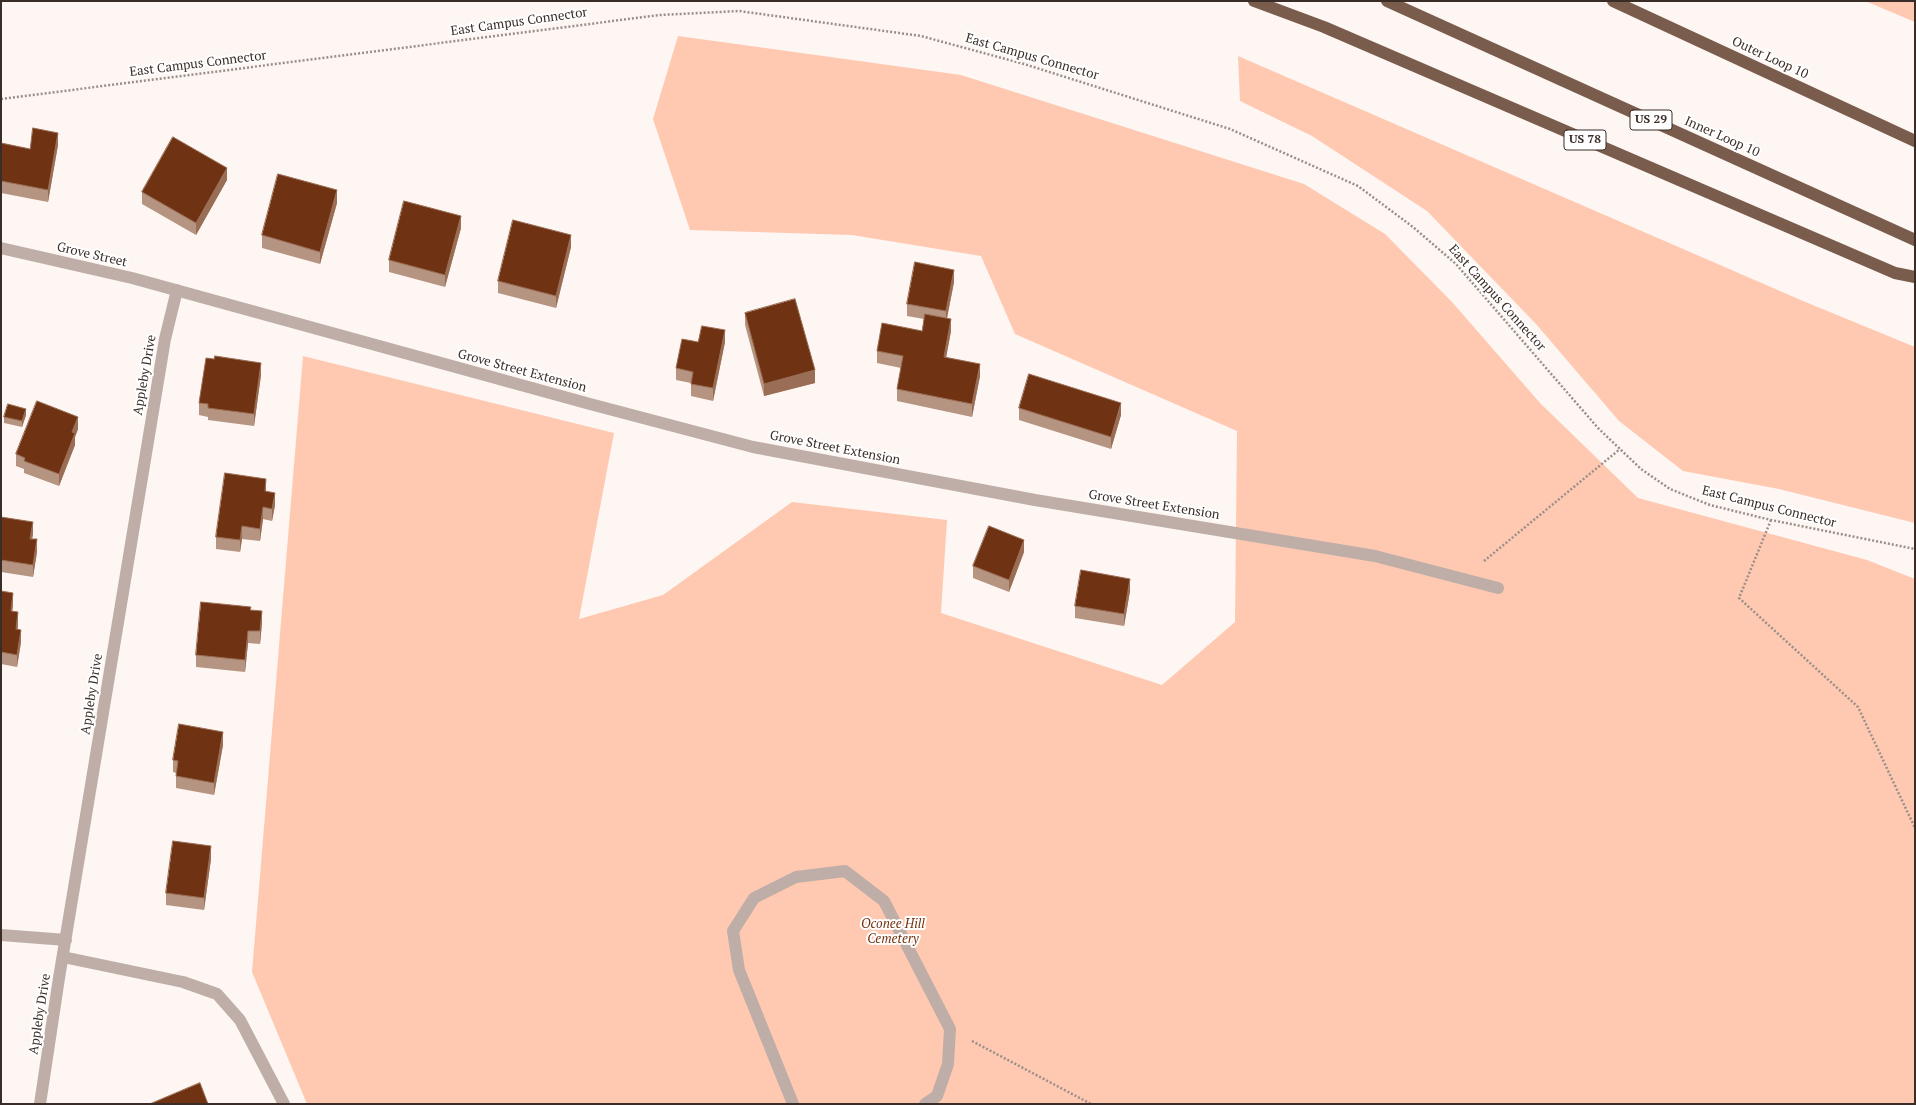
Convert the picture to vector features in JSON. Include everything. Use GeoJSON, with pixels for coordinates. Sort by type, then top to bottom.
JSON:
{"type":"FeatureCollection","features":[{"type":"Feature","properties":{"kind":"highway","name":"US 78"},"geometry":{"type":"LineString","coordinates":[[1254,1],[1331,30],[1895,273],[1915,277]]}},
{"type":"Feature","properties":{"kind":"highway","name":"Inner Loop 10"},"geometry":{"type":"LineString","coordinates":[[1387,1],[1915,240]]}},
{"type":"Feature","properties":{"kind":"highway","name":"Outer Loop 10"},"geometry":{"type":"LineString","coordinates":[[1613,1],[1915,141]]}},
{"type":"Feature","properties":{"kind":"street","name":"Grove Street"},"geometry":{"type":"LineString","coordinates":[[1,248],[132,278],[177,290]]}},
{"type":"Feature","properties":{"kind":"street","name":"Grove Street Extension"},"geometry":{"type":"LineString","coordinates":[[177,290],[590,404],[753,447],[1035,500],[1375,556],[1498,588]]}},
{"type":"Feature","properties":{"kind":"street","name":"Appleby Drive"},"geometry":{"type":"LineString","coordinates":[[40,1104],[165,339],[177,290]]}},
{"type":"Feature","properties":{"kind":"street"},"geometry":{"type":"LineString","coordinates":[[793,1104],[739,970],[733,931],[754,898],[796,876],[845,871],[884,901],[950,1029],[948,1064],[937,1096],[925,1104]]}},
{"type":"Feature","properties":{"kind":"street"},"geometry":{"type":"LineString","coordinates":[[1,935],[66,940]]}},
{"type":"Feature","properties":{"kind":"street"},"geometry":{"type":"LineString","coordinates":[[63,957],[183,982],[217,994],[240,1020],[284,1104]]}},
{"type":"Feature","properties":{"kind":"path","name":"East Campus Connector"},"geometry":{"type":"LineString","coordinates":[[1,99],[530,32],[622,18],[660,15],[739,11],[921,36],[1024,64],[1230,129],[1358,186],[1413,227],[1456,264],[1568,396],[1641,469],[1670,489],[1710,505],[1771,520],[1915,550]]}},
{"type":"Feature","properties":{"kind":"path"},"geometry":{"type":"LineString","coordinates":[[1462,579],[1620,449]]}},
{"type":"Feature","properties":{"kind":"path"},"geometry":{"type":"LineString","coordinates":[[1771,520],[1739,598],[1858,707],[1915,828]]}},
{"type":"Feature","properties":{"kind":"path"},"geometry":{"type":"LineString","coordinates":[[950,1029],[1091,1104]]}},
{"type":"Feature","properties":{"kind":"green space"},"geometry":{"type":"Polygon","coordinates":[[[1865,1],[1915,1],[1915,22],[1865,1]]]}},
{"type":"Feature","properties":{"kind":"green space","name":"Oconee Hill Cemetery"},"geometry":{"type":"Polygon","coordinates":[[[678,36],[961,75],[1304,184],[1385,234],[1452,302],[1540,403],[1638,498],[1867,560],[1915,579],[1915,1104],[307,1104],[252,972],[303,356],[614,433],[579,619],[663,595],[792,502],[947,520],[941,613],[1162,685],[1235,622],[1237,431],[1015,334],[981,256],[852,235],[690,230],[653,119],[678,36]]]}},
{"type":"Feature","properties":{"kind":"green space"},"geometry":{"type":"Polygon","coordinates":[[[1238,56],[1803,301],[1915,347],[1915,523],[1779,489],[1683,471],[1619,421],[1536,324],[1427,211],[1312,136],[1240,101],[1238,56]]]}},
{"type":"Feature","properties":{"kind":"building"},"geometry":{"type":"Polygon","coordinates":[[[33,128],[58,133],[48,190],[1,181],[1,143],[30,149],[33,128]]]}},
{"type":"Feature","properties":{"kind":"building"},"geometry":{"type":"Polygon","coordinates":[[[173,137],[227,168],[196,223],[142,192],[173,137]]]}},
{"type":"Feature","properties":{"kind":"building"},"geometry":{"type":"Polygon","coordinates":[[[278,174],[337,190],[320,252],[262,235],[278,174]]]}},
{"type":"Feature","properties":{"kind":"building"},"geometry":{"type":"Polygon","coordinates":[[[404,201],[461,216],[445,275],[389,260],[404,201]]]}},
{"type":"Feature","properties":{"kind":"building"},"geometry":{"type":"Polygon","coordinates":[[[513,220],[571,235],[556,296],[498,281],[513,220]]]}},
{"type":"Feature","properties":{"kind":"building"},"geometry":{"type":"Polygon","coordinates":[[[915,262],[954,270],[946,311],[907,304],[915,262]]]}},
{"type":"Feature","properties":{"kind":"building"},"geometry":{"type":"Polygon","coordinates":[[[795,299],[815,370],[764,384],[745,313],[795,299]]]}},
{"type":"Feature","properties":{"kind":"building"},"geometry":{"type":"Polygon","coordinates":[[[925,314],[951,319],[944,357],[980,364],[972,404],[897,389],[903,356],[877,351],[882,323],[922,331],[925,314]]]}},
{"type":"Feature","properties":{"kind":"building"},"geometry":{"type":"Polygon","coordinates":[[[702,326],[725,330],[713,388],[691,384],[693,372],[676,368],[682,339],[698,342],[702,326]]]}},
{"type":"Feature","properties":{"kind":"building"},"geometry":{"type":"Polygon","coordinates":[[[215,356],[261,363],[254,414],[208,408],[208,404],[199,403],[206,358],[214,359],[215,356]]]}},
{"type":"Feature","properties":{"kind":"building"},"geometry":{"type":"Polygon","coordinates":[[[1029,374],[1121,403],[1111,437],[1019,408],[1029,374]]]}},
{"type":"Feature","properties":{"kind":"building"},"geometry":{"type":"Polygon","coordinates":[[[37,401],[78,417],[72,432],[75,433],[59,474],[24,461],[25,458],[16,454],[37,401]]]}},
{"type":"Feature","properties":{"kind":"building"},"geometry":{"type":"Polygon","coordinates":[[[8,404],[26,409],[22,421],[4,417],[8,404]]]}},
{"type":"Feature","properties":{"kind":"building"},"geometry":{"type":"Polygon","coordinates":[[[225,473],[266,479],[265,491],[275,493],[272,509],[263,507],[260,529],[242,526],[240,540],[216,537],[225,473]]]}},
{"type":"Feature","properties":{"kind":"building"},"geometry":{"type":"Polygon","coordinates":[[[1,517],[33,522],[30,539],[37,539],[33,565],[1,560],[1,517]]]}},
{"type":"Feature","properties":{"kind":"building"},"geometry":{"type":"Polygon","coordinates":[[[989,526],[1024,540],[1009,580],[973,566],[989,526]]]}},
{"type":"Feature","properties":{"kind":"building"},"geometry":{"type":"Polygon","coordinates":[[[1081,570],[1130,579],[1124,614],[1075,606],[1081,570]]]}},
{"type":"Feature","properties":{"kind":"building"},"geometry":{"type":"Polygon","coordinates":[[[1,591],[13,593],[11,611],[18,612],[16,629],[21,630],[17,655],[1,652],[1,591]]]}},
{"type":"Feature","properties":{"kind":"building"},"geometry":{"type":"Polygon","coordinates":[[[201,602],[251,607],[250,610],[262,611],[260,631],[248,631],[245,660],[196,655],[201,602]]]}},
{"type":"Feature","properties":{"kind":"building"},"geometry":{"type":"Polygon","coordinates":[[[179,724],[223,732],[214,783],[176,776],[178,761],[173,760],[179,724]]]}},
{"type":"Feature","properties":{"kind":"building"},"geometry":{"type":"Polygon","coordinates":[[[173,841],[211,846],[204,898],[166,893],[173,841]]]}},
{"type":"Feature","properties":{"kind":"building"},"geometry":{"type":"Polygon","coordinates":[[[200,1083],[208,1104],[150,1104],[200,1083]]]}}]}
